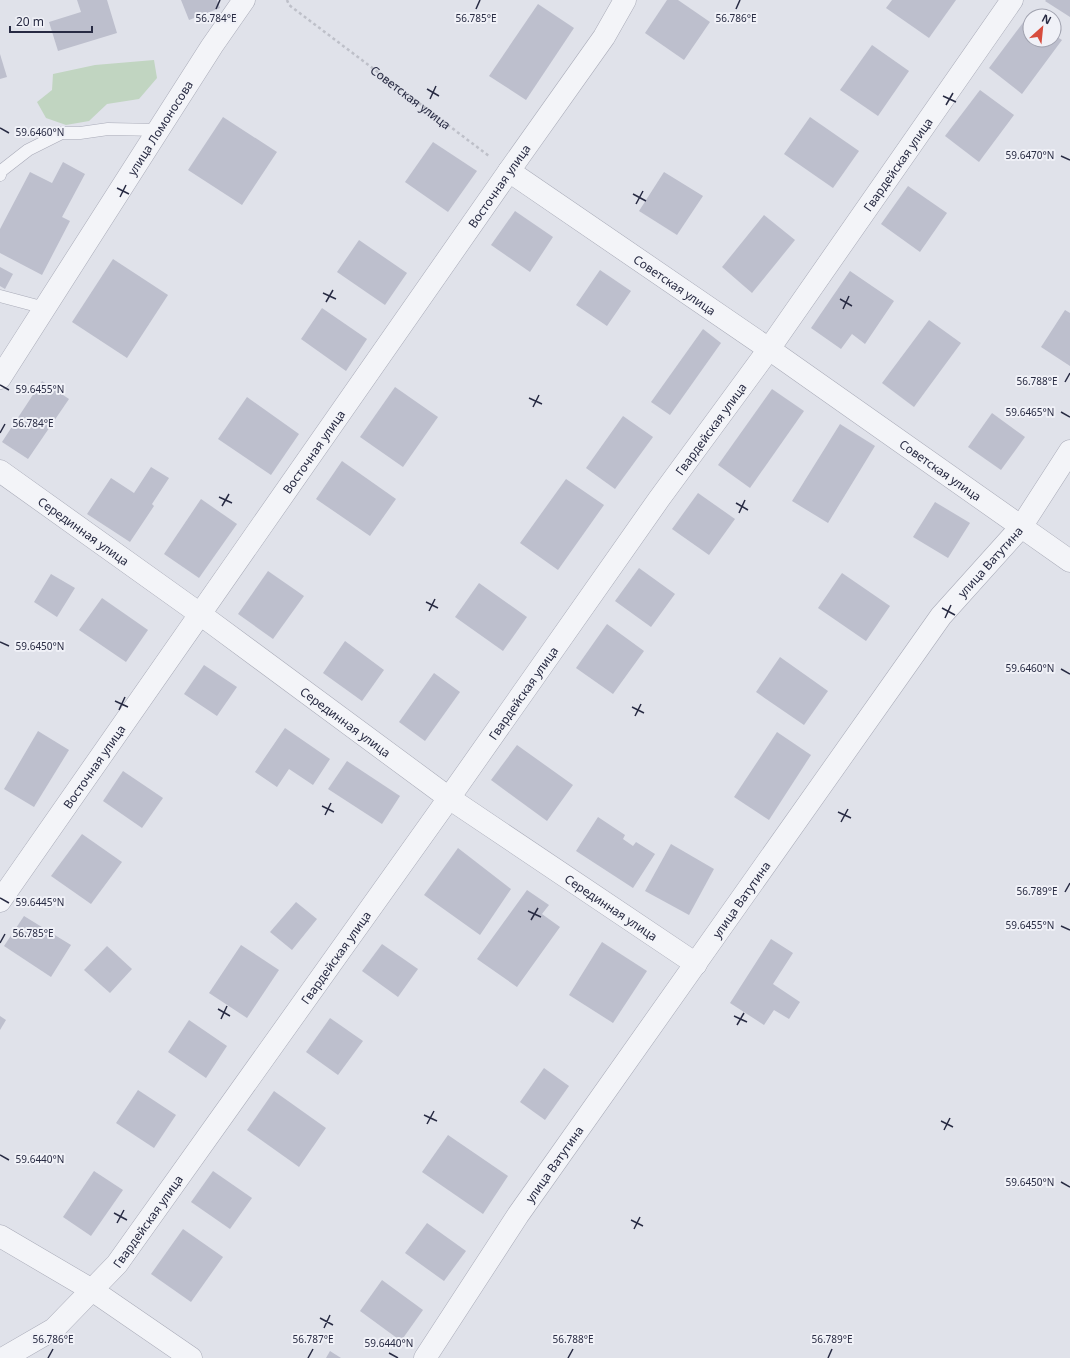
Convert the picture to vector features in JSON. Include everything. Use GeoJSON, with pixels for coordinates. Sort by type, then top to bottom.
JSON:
{"type":"FeatureCollection","features":[{"type":"Feature","properties":{"kind":"street","name":"улица Ломоносова"},"geometry":{"type":"LineString","coordinates":[[0,378],[212,46],[244,0]]}},
{"type":"Feature","properties":{"kind":"street","name":"Восточная улица"},"geometry":{"type":"LineString","coordinates":[[0,901],[509,171],[604,38],[625,0]]}},
{"type":"Feature","properties":{"kind":"street","name":"Гвардейская улица"},"geometry":{"type":"LineString","coordinates":[[4,1358],[54,1329],[117,1264],[449,798],[659,499],[769,349],[1012,0]]}},
{"type":"Feature","properties":{"kind":"street","name":"Советская улица"},"geometry":{"type":"LineString","coordinates":[[509,171],[769,349],[1070,561]]}},
{"type":"Feature","properties":{"kind":"street","name":"улица Ватутина"},"geometry":{"type":"LineString","coordinates":[[425,1358],[518,1215],[941,616],[1021,527],[1070,451]]}},
{"type":"Feature","properties":{"kind":"street","name":"Серединная улица"},"geometry":{"type":"LineString","coordinates":[[0,471],[200,614],[449,798],[696,964]]}},
{"type":"Feature","properties":{"kind":"street"},"geometry":{"type":"LineString","coordinates":[[0,1236],[92,1290],[191,1358]]}},
{"type":"Feature","properties":{"kind":"lane"},"geometry":{"type":"LineString","coordinates":[[0,175],[1,171],[28,150],[62,133],[80,133],[108,129],[159,130]]}},
{"type":"Feature","properties":{"kind":"lane"},"geometry":{"type":"LineString","coordinates":[[0,296],[45,308]]}},
{"type":"Feature","properties":{"kind":"path","name":"Советская улица"},"geometry":{"type":"LineString","coordinates":[[287,0],[289,5],[509,171]]}},
{"type":"Feature","properties":{"kind":"green space"},"geometry":{"type":"Polygon","coordinates":[[[154,60],[157,78],[139,99],[107,104],[89,121],[66,125],[46,118],[37,102],[52,90],[53,74],[95,65],[154,60]]]}},
{"type":"Feature","properties":{"kind":"building"},"geometry":{"type":"Polygon","coordinates":[[[77,0],[107,0],[117,33],[58,51],[49,22],[81,12],[77,0]]]}},
{"type":"Feature","properties":{"kind":"building"},"geometry":{"type":"Polygon","coordinates":[[[181,0],[217,0],[220,8],[189,20],[181,0]]]}},
{"type":"Feature","properties":{"kind":"building"},"geometry":{"type":"Polygon","coordinates":[[[667,0],[678,0],[710,22],[684,60],[645,33],[667,0]]]}},
{"type":"Feature","properties":{"kind":"building"},"geometry":{"type":"Polygon","coordinates":[[[892,0],[956,0],[929,38],[886,8],[892,0]]]}},
{"type":"Feature","properties":{"kind":"building"},"geometry":{"type":"Polygon","coordinates":[[[1070,0],[1070,17],[1062,12],[1062,8],[1056,8],[1045,1],[1070,0]]]}},
{"type":"Feature","properties":{"kind":"building"},"geometry":{"type":"Polygon","coordinates":[[[538,4],[574,28],[526,100],[489,76],[538,4]]]}},
{"type":"Feature","properties":{"kind":"building"},"geometry":{"type":"Polygon","coordinates":[[[1022,24],[1022,48],[1056,48],[1022,94],[989,68],[1022,24]]]}},
{"type":"Feature","properties":{"kind":"building"},"geometry":{"type":"Polygon","coordinates":[[[872,45],[909,71],[878,116],[840,90],[872,45]]]}},
{"type":"Feature","properties":{"kind":"building"},"geometry":{"type":"Polygon","coordinates":[[[0,54],[7,77],[0,79],[0,54]]]}},
{"type":"Feature","properties":{"kind":"building"},"geometry":{"type":"Polygon","coordinates":[[[980,90],[1014,115],[979,162],[945,136],[980,90]]]}},
{"type":"Feature","properties":{"kind":"building"},"geometry":{"type":"Polygon","coordinates":[[[223,117],[277,152],[242,205],[188,170],[223,117]]]}},
{"type":"Feature","properties":{"kind":"building"},"geometry":{"type":"Polygon","coordinates":[[[810,117],[859,151],[833,188],[784,154],[810,117]]]}},
{"type":"Feature","properties":{"kind":"building"},"geometry":{"type":"Polygon","coordinates":[[[433,142],[477,171],[448,212],[405,182],[433,142]]]}},
{"type":"Feature","properties":{"kind":"building"},"geometry":{"type":"Polygon","coordinates":[[[63,162],[85,174],[62,217],[70,221],[42,275],[0,253],[0,229],[30,172],[52,183],[63,162]]]}},
{"type":"Feature","properties":{"kind":"building"},"geometry":{"type":"Polygon","coordinates":[[[664,172],[703,196],[677,235],[639,211],[664,172]]]}},
{"type":"Feature","properties":{"kind":"building"},"geometry":{"type":"Polygon","coordinates":[[[908,186],[947,213],[920,252],[881,224],[908,186]]]}},
{"type":"Feature","properties":{"kind":"building"},"geometry":{"type":"Polygon","coordinates":[[[515,211],[553,237],[530,272],[491,245],[515,211]]]}},
{"type":"Feature","properties":{"kind":"building"},"geometry":{"type":"Polygon","coordinates":[[[764,215],[795,240],[752,293],[722,267],[764,215]]]}},
{"type":"Feature","properties":{"kind":"building"},"geometry":{"type":"Polygon","coordinates":[[[359,240],[407,273],[385,305],[337,272],[359,240]]]}},
{"type":"Feature","properties":{"kind":"building"},"geometry":{"type":"Polygon","coordinates":[[[113,259],[168,295],[127,358],[72,322],[113,259]]]}},
{"type":"Feature","properties":{"kind":"building"},"geometry":{"type":"Polygon","coordinates":[[[0,267],[13,274],[5,289],[0,286],[0,267]]]}},
{"type":"Feature","properties":{"kind":"building"},"geometry":{"type":"Polygon","coordinates":[[[600,270],[631,291],[607,326],[576,305],[600,270]]]}},
{"type":"Feature","properties":{"kind":"building"},"geometry":{"type":"Polygon","coordinates":[[[850,271],[894,301],[865,344],[852,334],[841,349],[811,328],[850,271]]]}},
{"type":"Feature","properties":{"kind":"building"},"geometry":{"type":"Polygon","coordinates":[[[322,308],[367,339],[346,371],[301,339],[322,308]]]}},
{"type":"Feature","properties":{"kind":"building"},"geometry":{"type":"Polygon","coordinates":[[[1065,310],[1070,313],[1070,366],[1041,347],[1065,310]]]}},
{"type":"Feature","properties":{"kind":"building"},"geometry":{"type":"Polygon","coordinates":[[[929,320],[961,343],[914,407],[882,383],[929,320]]]}},
{"type":"Feature","properties":{"kind":"building"},"geometry":{"type":"Polygon","coordinates":[[[703,329],[721,343],[670,415],[651,402],[703,329]]]}},
{"type":"Feature","properties":{"kind":"building"},"geometry":{"type":"Polygon","coordinates":[[[42,381],[69,399],[28,459],[2,442],[42,381]]]}},
{"type":"Feature","properties":{"kind":"building"},"geometry":{"type":"Polygon","coordinates":[[[395,387],[438,417],[403,467],[360,437],[395,387]]]}},
{"type":"Feature","properties":{"kind":"building"},"geometry":{"type":"Polygon","coordinates":[[[772,389],[804,411],[750,488],[718,465],[772,389]]]}},
{"type":"Feature","properties":{"kind":"building"},"geometry":{"type":"Polygon","coordinates":[[[247,397],[299,434],[271,475],[218,439],[247,397]]]}},
{"type":"Feature","properties":{"kind":"building"},"geometry":{"type":"Polygon","coordinates":[[[992,413],[1025,437],[1001,470],[968,447],[992,413]]]}},
{"type":"Feature","properties":{"kind":"building"},"geometry":{"type":"Polygon","coordinates":[[[623,416],[653,437],[615,489],[586,468],[623,416]]]}},
{"type":"Feature","properties":{"kind":"building"},"geometry":{"type":"Polygon","coordinates":[[[840,424],[875,446],[828,523],[792,501],[840,424]]]}},
{"type":"Feature","properties":{"kind":"building"},"geometry":{"type":"Polygon","coordinates":[[[342,461],[396,499],[370,536],[316,499],[342,461]]]}},
{"type":"Feature","properties":{"kind":"building"},"geometry":{"type":"Polygon","coordinates":[[[151,467],[169,478],[152,504],[154,506],[130,542],[87,514],[111,478],[134,493],[151,467]]]}},
{"type":"Feature","properties":{"kind":"building"},"geometry":{"type":"Polygon","coordinates":[[[566,479],[604,505],[558,570],[520,543],[566,479]]]}},
{"type":"Feature","properties":{"kind":"building"},"geometry":{"type":"Polygon","coordinates":[[[698,493],[735,519],[709,555],[672,529],[698,493]]]}},
{"type":"Feature","properties":{"kind":"building"},"geometry":{"type":"Polygon","coordinates":[[[201,499],[237,524],[199,578],[164,554],[201,499]]]}},
{"type":"Feature","properties":{"kind":"building"},"geometry":{"type":"Polygon","coordinates":[[[935,502],[970,523],[948,558],[913,537],[935,502]]]}},
{"type":"Feature","properties":{"kind":"building"},"geometry":{"type":"Polygon","coordinates":[[[639,568],[675,594],[651,627],[615,601],[639,568]]]}},
{"type":"Feature","properties":{"kind":"building"},"geometry":{"type":"Polygon","coordinates":[[[268,571],[304,596],[273,639],[238,614],[268,571]]]}},
{"type":"Feature","properties":{"kind":"building"},"geometry":{"type":"Polygon","coordinates":[[[842,573],[890,606],[866,641],[818,608],[842,573]]]}},
{"type":"Feature","properties":{"kind":"building"},"geometry":{"type":"Polygon","coordinates":[[[51,574],[75,588],[57,617],[34,602],[51,574]]]}},
{"type":"Feature","properties":{"kind":"building"},"geometry":{"type":"Polygon","coordinates":[[[479,583],[527,617],[503,651],[455,617],[479,583]]]}},
{"type":"Feature","properties":{"kind":"building"},"geometry":{"type":"Polygon","coordinates":[[[102,598],[148,630],[126,662],[79,630],[102,598]]]}},
{"type":"Feature","properties":{"kind":"building"},"geometry":{"type":"Polygon","coordinates":[[[607,624],[644,651],[613,694],[576,668],[607,624]]]}},
{"type":"Feature","properties":{"kind":"building"},"geometry":{"type":"Polygon","coordinates":[[[345,641],[384,670],[362,701],[323,673],[345,641]]]}},
{"type":"Feature","properties":{"kind":"building"},"geometry":{"type":"Polygon","coordinates":[[[780,657],[828,691],[804,725],[756,692],[780,657]]]}},
{"type":"Feature","properties":{"kind":"building"},"geometry":{"type":"Polygon","coordinates":[[[204,665],[237,687],[217,716],[184,694],[204,665]]]}},
{"type":"Feature","properties":{"kind":"building"},"geometry":{"type":"Polygon","coordinates":[[[434,673],[460,692],[425,741],[399,722],[434,673]]]}},
{"type":"Feature","properties":{"kind":"building"},"geometry":{"type":"Polygon","coordinates":[[[285,728],[330,759],[313,785],[289,769],[277,787],[255,772],[285,728]]]}},
{"type":"Feature","properties":{"kind":"building"},"geometry":{"type":"Polygon","coordinates":[[[38,731],[69,750],[34,807],[4,789],[38,731]]]}},
{"type":"Feature","properties":{"kind":"building"},"geometry":{"type":"Polygon","coordinates":[[[777,732],[811,755],[769,820],[734,797],[777,732]]]}},
{"type":"Feature","properties":{"kind":"building"},"geometry":{"type":"Polygon","coordinates":[[[517,745],[573,785],[547,821],[491,780],[517,745]]]}},
{"type":"Feature","properties":{"kind":"building"},"geometry":{"type":"Polygon","coordinates":[[[347,761],[400,796],[382,824],[328,789],[347,761]]]}},
{"type":"Feature","properties":{"kind":"building"},"geometry":{"type":"Polygon","coordinates":[[[123,771],[163,798],[142,828],[103,801],[123,771]]]}},
{"type":"Feature","properties":{"kind":"building"},"geometry":{"type":"Polygon","coordinates":[[[598,817],[625,835],[623,839],[633,846],[636,842],[655,854],[633,888],[576,851],[598,817]]]}},
{"type":"Feature","properties":{"kind":"building"},"geometry":{"type":"Polygon","coordinates":[[[82,834],[122,862],[91,904],[51,876],[82,834]]]}},
{"type":"Feature","properties":{"kind":"building"},"geometry":{"type":"Polygon","coordinates":[[[671,844],[714,869],[689,915],[645,891],[671,844]]]}},
{"type":"Feature","properties":{"kind":"building"},"geometry":{"type":"Polygon","coordinates":[[[458,848],[511,889],[480,935],[424,895],[458,848]]]}},
{"type":"Feature","properties":{"kind":"building"},"geometry":{"type":"Polygon","coordinates":[[[527,890],[549,905],[542,914],[560,927],[517,987],[477,959],[527,890]]]}},
{"type":"Feature","properties":{"kind":"building"},"geometry":{"type":"Polygon","coordinates":[[[296,902],[317,919],[292,950],[270,932],[296,902]]]}},
{"type":"Feature","properties":{"kind":"building"},"geometry":{"type":"Polygon","coordinates":[[[24,916],[71,945],[51,977],[4,946],[24,916]]]}},
{"type":"Feature","properties":{"kind":"building"},"geometry":{"type":"Polygon","coordinates":[[[771,939],[793,953],[773,984],[800,1002],[789,1019],[774,1010],[764,1025],[730,1003],[771,939]]]}},
{"type":"Feature","properties":{"kind":"building"},"geometry":{"type":"Polygon","coordinates":[[[602,942],[647,971],[613,1023],[569,995],[602,942]]]}},
{"type":"Feature","properties":{"kind":"building"},"geometry":{"type":"Polygon","coordinates":[[[382,944],[418,969],[398,997],[362,971],[382,944]]]}},
{"type":"Feature","properties":{"kind":"building"},"geometry":{"type":"Polygon","coordinates":[[[241,945],[279,970],[247,1018],[209,993],[241,945]]]}},
{"type":"Feature","properties":{"kind":"building"},"geometry":{"type":"Polygon","coordinates":[[[107,946],[132,969],[110,993],[84,970],[107,946]]]}},
{"type":"Feature","properties":{"kind":"building"},"geometry":{"type":"Polygon","coordinates":[[[0,1016],[6,1020],[0,1030],[0,1016]]]}},
{"type":"Feature","properties":{"kind":"building"},"geometry":{"type":"Polygon","coordinates":[[[330,1018],[363,1041],[338,1075],[306,1052],[330,1018]]]}},
{"type":"Feature","properties":{"kind":"building"},"geometry":{"type":"Polygon","coordinates":[[[189,1020],[227,1046],[206,1078],[168,1052],[189,1020]]]}},
{"type":"Feature","properties":{"kind":"building"},"geometry":{"type":"Polygon","coordinates":[[[544,1068],[569,1086],[545,1120],[520,1102],[544,1068]]]}},
{"type":"Feature","properties":{"kind":"building"},"geometry":{"type":"Polygon","coordinates":[[[138,1090],[176,1115],[154,1148],[116,1123],[138,1090]]]}},
{"type":"Feature","properties":{"kind":"building"},"geometry":{"type":"Polygon","coordinates":[[[274,1091],[326,1128],[299,1167],[247,1130],[274,1091]]]}},
{"type":"Feature","properties":{"kind":"building"},"geometry":{"type":"Polygon","coordinates":[[[448,1135],[508,1176],[483,1214],[422,1172],[448,1135]]]}},
{"type":"Feature","properties":{"kind":"building"},"geometry":{"type":"Polygon","coordinates":[[[94,1171],[123,1190],[91,1236],[63,1217],[94,1171]]]}},
{"type":"Feature","properties":{"kind":"building"},"geometry":{"type":"Polygon","coordinates":[[[213,1171],[252,1198],[230,1229],[191,1202],[213,1171]]]}},
{"type":"Feature","properties":{"kind":"building"},"geometry":{"type":"Polygon","coordinates":[[[427,1223],[466,1251],[444,1281],[405,1253],[427,1223]]]}},
{"type":"Feature","properties":{"kind":"building"},"geometry":{"type":"Polygon","coordinates":[[[183,1229],[223,1257],[191,1302],[151,1274],[183,1229]]]}},
{"type":"Feature","properties":{"kind":"building"},"geometry":{"type":"Polygon","coordinates":[[[382,1280],[423,1310],[401,1341],[360,1311],[382,1280]]]}},
{"type":"Feature","properties":{"kind":"building"},"geometry":{"type":"Polygon","coordinates":[[[330,1351],[341,1358],[326,1358],[330,1351]]]}}]}
